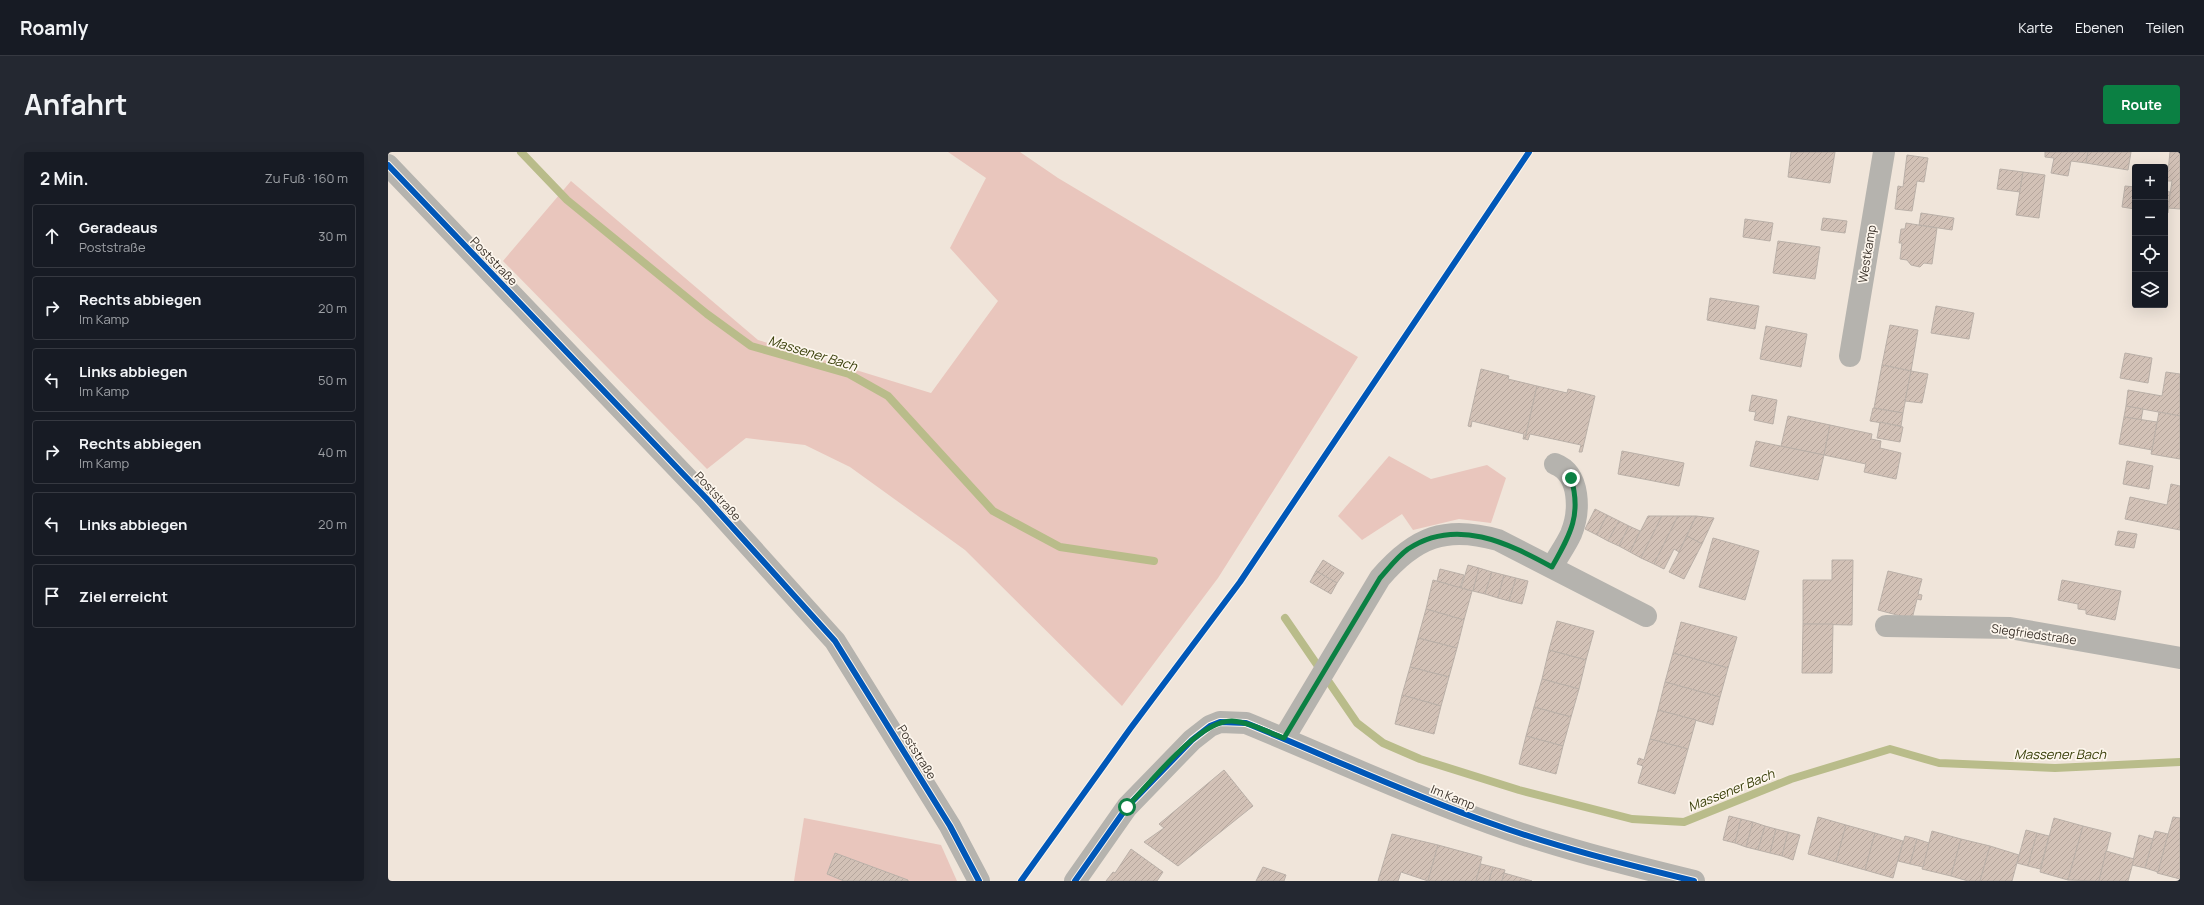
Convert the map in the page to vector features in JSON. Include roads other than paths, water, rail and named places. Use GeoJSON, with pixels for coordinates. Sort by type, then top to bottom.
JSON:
{"type":"FeatureCollection","features":[{"type":"Feature","properties":{"kind":"street","name":"Westkamp"},"geometry":{"type":"LineString","coordinates":[[1850,356],[1884,152]]}},
{"type":"Feature","properties":{"kind":"street","name":"Poststraße"},"geometry":{"type":"LineString","coordinates":[[388,165],[706,498],[834,641],[950,826],[979,881]]}},
{"type":"Feature","properties":{"kind":"street"},"geometry":{"type":"LineString","coordinates":[[1552,567],[1571,533],[1576,509],[1571,478],[1563,467],[1555,464]]}},
{"type":"Feature","properties":{"kind":"street"},"geometry":{"type":"LineString","coordinates":[[1284,738],[1312,689],[1380,578],[1395,560],[1409,549],[1427,540],[1447,534],[1480,535],[1498,540],[1646,616]]}},
{"type":"Feature","properties":{"kind":"street","name":"Siegfriedstraße"},"geometry":{"type":"LineString","coordinates":[[1886,626],[2010,628],[2180,658]]}},
{"type":"Feature","properties":{"kind":"street","name":"Im Kamp"},"geometry":{"type":"LineString","coordinates":[[1075,881],[1127,807],[1192,740],[1210,726],[1231,721],[1246,723],[1284,738],[1330,760],[1490,824],[1606,859],[1694,881]]}},
{"type":"Feature","properties":{"kind":"waterway","name":"Massener Bach"},"geometry":{"type":"LineString","coordinates":[[521,152],[567,200],[707,314],[751,346],[849,374],[888,396],[993,511],[1060,547],[1154,561]]}},
{"type":"Feature","properties":{"kind":"waterway","name":"Massener Bach"},"geometry":{"type":"LineString","coordinates":[[1285,618],[1357,723],[1383,743],[1420,759],[1519,790],[1632,819],[1684,822],[1791,779],[1890,749],[1939,763],[2055,768],[2180,762]]}}]}
